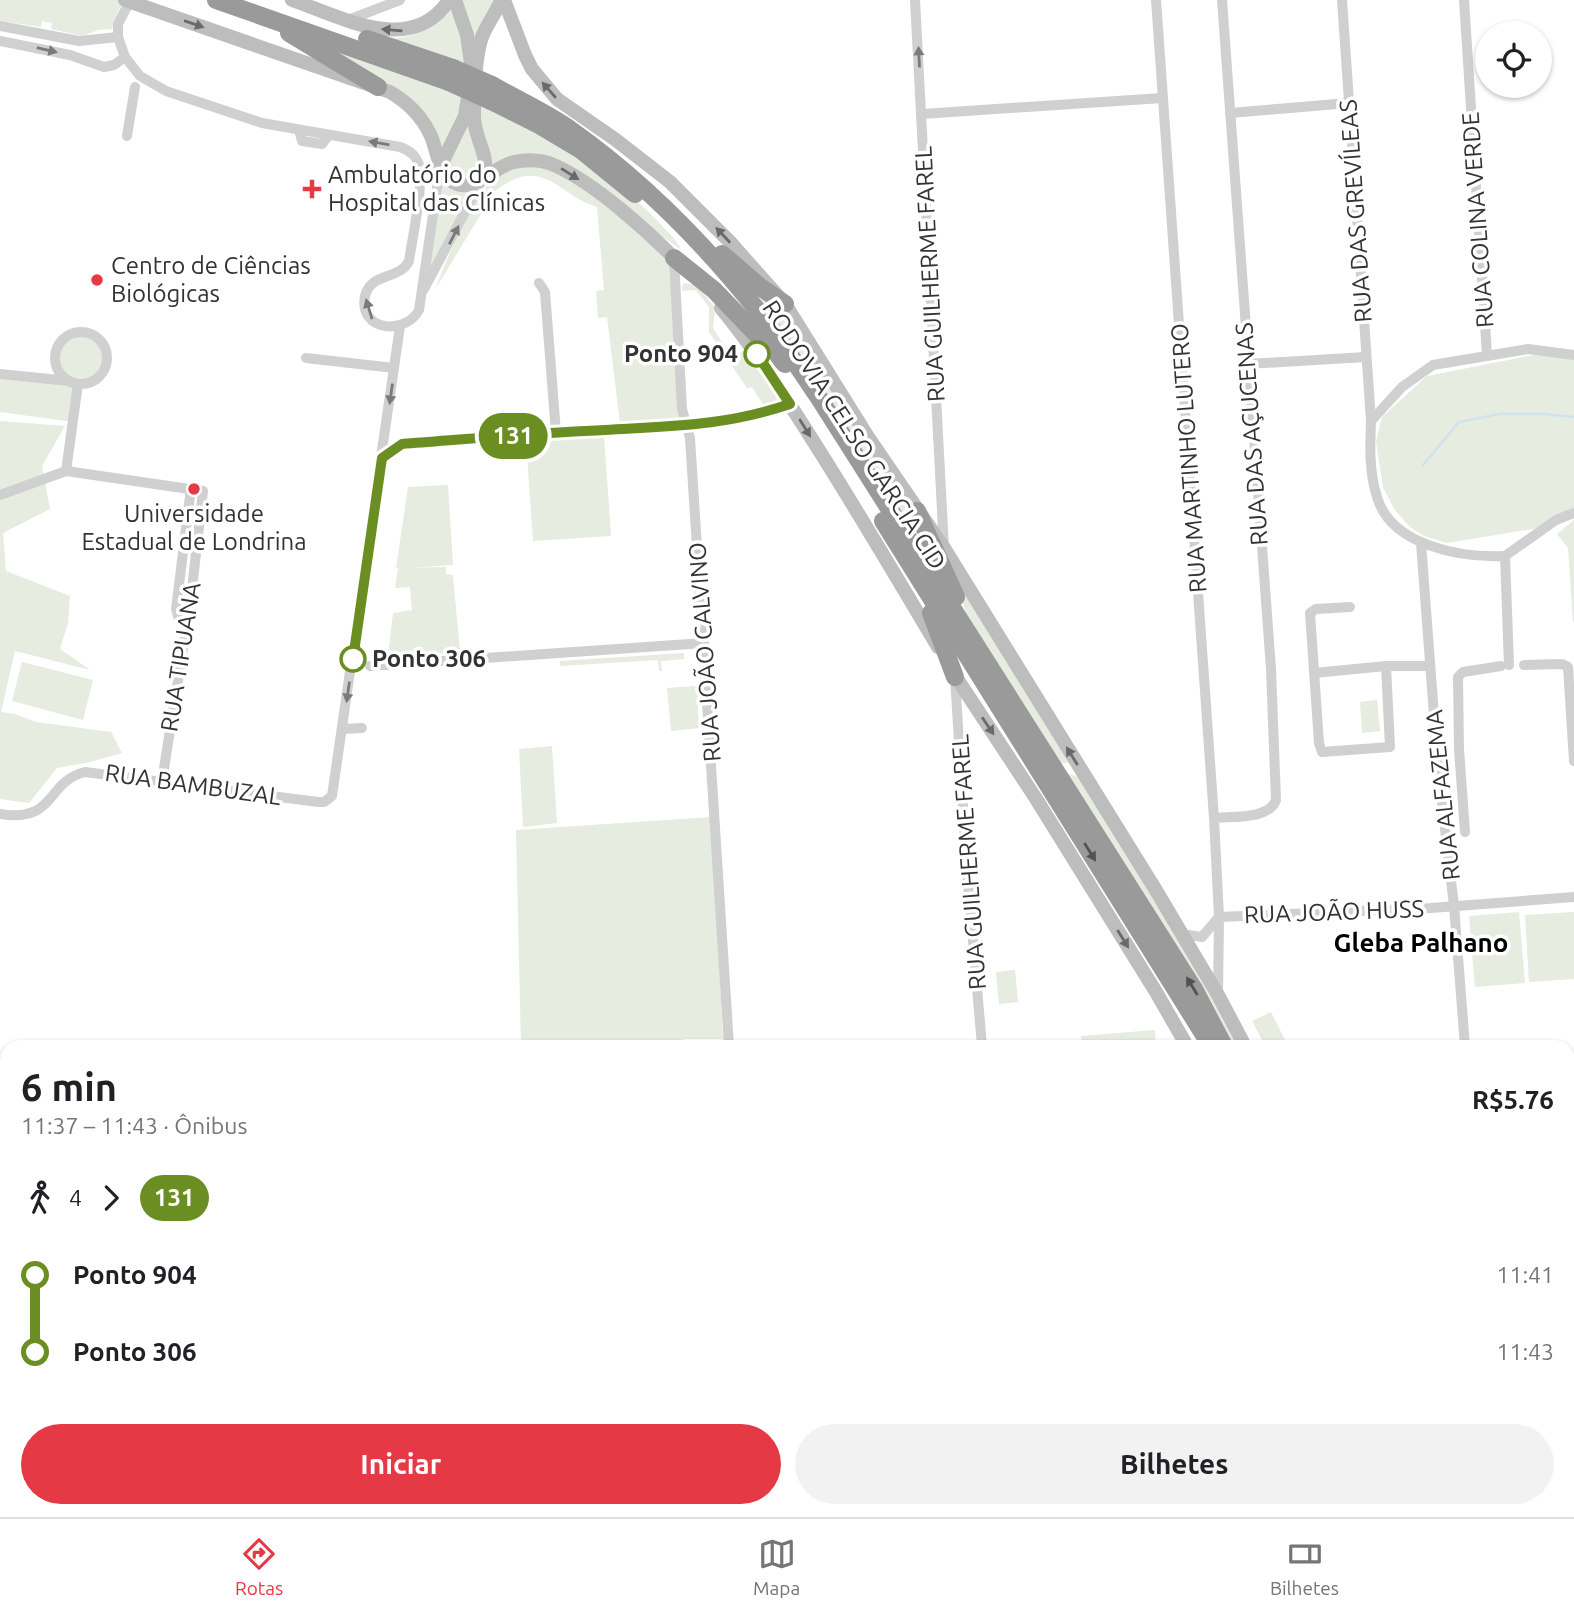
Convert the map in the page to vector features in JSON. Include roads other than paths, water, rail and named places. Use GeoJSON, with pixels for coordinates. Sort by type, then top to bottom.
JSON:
{"type":"FeatureCollection","features":[{"type":"Feature","properties":{"kind":"highway","name":"RODOVIA CELSO GARCIA CID"},"geometry":{"type":"LineString","coordinates":[[216,0],[250,6],[451,75],[569,128],[623,168],[669,209],[709,251],[760,313],[819,398],[1194,989],[1221,1040]]}},
{"type":"Feature","properties":{"kind":"highway"},"geometry":{"type":"LineString","coordinates":[[250,6],[378,87]]}},
{"type":"Feature","properties":{"kind":"highway","name":"RODOVIA CELSO GARCIA CID"},"geometry":{"type":"LineString","coordinates":[[492,93],[581,150],[648,205],[691,246],[785,364],[1207,1040]]}},
{"type":"Feature","properties":{"kind":"highway"},"geometry":{"type":"LineString","coordinates":[[669,209],[760,287],[785,304]]}},
{"type":"Feature","properties":{"kind":"highway"},"geometry":{"type":"LineString","coordinates":[[674,258],[714,290],[785,364]]}},
{"type":"Feature","properties":{"kind":"highway"},"geometry":{"type":"LineString","coordinates":[[917,511],[970,636]]}},
{"type":"Feature","properties":{"kind":"highway"},"geometry":{"type":"LineString","coordinates":[[918,577],[955,677]]}},
{"type":"Feature","properties":{"kind":"street"},"geometry":{"type":"LineString","coordinates":[[292,0],[386,30],[412,29],[433,19],[449,0]]}},
{"type":"Feature","properties":{"kind":"street"},"geometry":{"type":"LineString","coordinates":[[348,20],[400,0]]}},
{"type":"Feature","properties":{"kind":"street"},"geometry":{"type":"LineString","coordinates":[[440,167],[430,134],[417,113],[400,98],[378,87],[127,1],[120,17],[118,37],[125,57],[140,76],[166,91],[240,117],[299,130],[302,142],[322,144],[329,135],[400,146],[412,152],[418,162],[419,183],[407,264],[402,271],[383,276],[370,285],[365,300],[365,307],[372,321],[385,327],[400,326],[410,321],[419,310],[440,167],[464,116],[468,95],[471,53],[455,0]]}},
{"type":"Feature","properties":{"kind":"street"},"geometry":{"type":"LineString","coordinates":[[422,292],[484,176],[486,159],[474,118],[479,47],[502,0]]}},
{"type":"Feature","properties":{"kind":"street","name":"RODOVIA CELSO GARCIA CID"},"geometry":{"type":"LineString","coordinates":[[502,0],[525,55],[539,78],[557,99],[670,182],[730,242],[785,304],[917,511],[944,548],[1182,934],[1241,1040]]}},
{"type":"Feature","properties":{"kind":"street","name":"RUA GUILHERME FAREL"},"geometry":{"type":"LineString","coordinates":[[915,0],[944,548]]}},
{"type":"Feature","properties":{"kind":"street","name":"RUA MARTINHO LUTERO"},"geometry":{"type":"LineString","coordinates":[[1156,0],[1219,916]]}},
{"type":"Feature","properties":{"kind":"street","name":"RUA DAS AÇUCENAS"},"geometry":{"type":"LineString","coordinates":[[1214,818],[1262,813],[1272,808],[1276,800],[1271,669],[1222,0]]}},
{"type":"Feature","properties":{"kind":"street","name":"RUA DAS GREVÍLEAS"},"geometry":{"type":"LineString","coordinates":[[1342,0],[1371,421],[1370,466],[1377,500],[1391,521],[1422,543],[1456,553],[1483,557],[1506,556]]}},
{"type":"Feature","properties":{"kind":"street","name":"RUA COLINA VERDE"},"geometry":{"type":"LineString","coordinates":[[1464,0],[1487,355]]}},
{"type":"Feature","properties":{"kind":"street"},"geometry":{"type":"LineString","coordinates":[[4,27],[79,41],[118,37]]}},
{"type":"Feature","properties":{"kind":"street"},"geometry":{"type":"LineString","coordinates":[[2,43],[10,35],[4,27]]}},
{"type":"Feature","properties":{"kind":"street"},"geometry":{"type":"LineString","coordinates":[[2,43],[70,55],[104,67],[118,63],[125,57]]}},
{"type":"Feature","properties":{"kind":"street"},"geometry":{"type":"LineString","coordinates":[[127,136],[135,87]]}},
{"type":"Feature","properties":{"kind":"street"},"geometry":{"type":"LineString","coordinates":[[922,114],[1162,98]]}},
{"type":"Feature","properties":{"kind":"street"},"geometry":{"type":"LineString","coordinates":[[1230,113],[1349,103]]}},
{"type":"Feature","properties":{"kind":"street","name":"RODOVIA CELSO GARCIA CID"},"geometry":{"type":"LineString","coordinates":[[440,167],[449,178],[461,184],[474,184],[505,165],[522,161],[544,161],[556,166],[613,204],[674,258],[724,311],[757,354],[855,506],[955,677],[1035,797],[1184,1040]]}},
{"type":"Feature","properties":{"kind":"street","name":"RUA JOÃO CALVINO"},"geometry":{"type":"LineString","coordinates":[[674,258],[682,409],[690,438],[729,1040]]}},
{"type":"Feature","properties":{"kind":"street"},"geometry":{"type":"LineString","coordinates":[[539,283],[545,292],[555,433]]}},
{"type":"Feature","properties":{"kind":"street","name":"RUA BAMBUZAL"},"geometry":{"type":"LineString","coordinates":[[0,814],[16,816],[35,813],[72,777],[85,772],[324,802],[332,796],[400,326]]}},
{"type":"Feature","properties":{"kind":"street"},"geometry":{"type":"LineString","coordinates":[[0,374],[74,383],[94,380],[101,375],[107,362],[106,351],[102,343],[89,333],[80,332],[64,338],[56,353],[58,369],[74,383]]}},
{"type":"Feature","properties":{"kind":"street"},"geometry":{"type":"LineString","coordinates":[[1371,421],[1402,387],[1433,365],[1528,349],[1574,355]]}},
{"type":"Feature","properties":{"kind":"street"},"geometry":{"type":"LineString","coordinates":[[1247,364],[1366,357]]}},
{"type":"Feature","properties":{"kind":"street"},"geometry":{"type":"LineString","coordinates":[[306,358],[394,368]]}},
{"type":"Feature","properties":{"kind":"street"},"geometry":{"type":"LineString","coordinates":[[0,495],[66,471],[74,383]]}},
{"type":"Feature","properties":{"kind":"street"},"geometry":{"type":"LineString","coordinates":[[382,458],[402,444],[687,427],[761,414],[790,404]]}},
{"type":"Feature","properties":{"kind":"street","name":"RUA TIPUANA"},"geometry":{"type":"LineString","coordinates":[[66,471],[191,488],[176,609],[178,616],[186,622],[162,781]]}},
{"type":"Feature","properties":{"kind":"street"},"geometry":{"type":"LineString","coordinates":[[1511,665],[1506,556],[1556,520],[1574,513]]}},
{"type":"Feature","properties":{"kind":"street","name":"RUA ALFAZEMA"},"geometry":{"type":"LineString","coordinates":[[1422,543],[1438,768],[1454,906],[1465,1040]]}},
{"type":"Feature","properties":{"kind":"street"},"geometry":{"type":"LineString","coordinates":[[1350,607],[1316,609],[1310,613],[1321,752],[1390,747],[1386,666]]}},
{"type":"Feature","properties":{"kind":"street"},"geometry":{"type":"LineString","coordinates":[[370,666],[704,643]]}},
{"type":"Feature","properties":{"kind":"street"},"geometry":{"type":"LineString","coordinates":[[1465,832],[1459,748],[1458,677],[1463,672],[1511,665],[1562,664],[1567,667],[1574,761]]}},
{"type":"Feature","properties":{"kind":"street"},"geometry":{"type":"LineString","coordinates":[[1314,673],[1386,666],[1430,666]]}},
{"type":"Feature","properties":{"kind":"street","name":"RUA GUILHERME FAREL"},"geometry":{"type":"LineString","coordinates":[[955,677],[967,872],[981,1040]]}},
{"type":"Feature","properties":{"kind":"street"},"geometry":{"type":"LineString","coordinates":[[343,729],[362,728]]}},
{"type":"Feature","properties":{"kind":"street","name":"RUA JOÃO HUSS"},"geometry":{"type":"LineString","coordinates":[[1182,934],[1202,937],[1219,916],[1454,906],[1574,897]]}},
{"type":"Feature","properties":{"kind":"street","name":"RUA JOÃO HUSS"},"geometry":{"type":"LineString","coordinates":[[1218,995],[1219,916]]}},
{"type":"Feature","properties":{"kind":"waterway"},"geometry":{"type":"LineString","coordinates":[[1423,465],[1459,422],[1500,414],[1574,417]]}},
{"type":"Feature","properties":{"kind":"place","name":"Ambulatório do Hospital das Clínicas"},"geometry":{"type":"Point","coordinates":[312,189]}},
{"type":"Feature","properties":{"kind":"place","name":"Centro de Ciências Biológicas"},"geometry":{"type":"Point","coordinates":[97,280]}},
{"type":"Feature","properties":{"kind":"place","name":"Ponto 904"},"geometry":{"type":"Point","coordinates":[757,354]}},
{"type":"Feature","properties":{"kind":"place","name":"Universidade Estadual de Londrina"},"geometry":{"type":"Point","coordinates":[194,489]}},
{"type":"Feature","properties":{"kind":"place","name":"Ponto 306"},"geometry":{"type":"Point","coordinates":[353,659]}},
{"type":"Feature","properties":{"kind":"district","name":"Gleba Palhano"},"geometry":{"type":"Point","coordinates":[1421,943]}}]}
